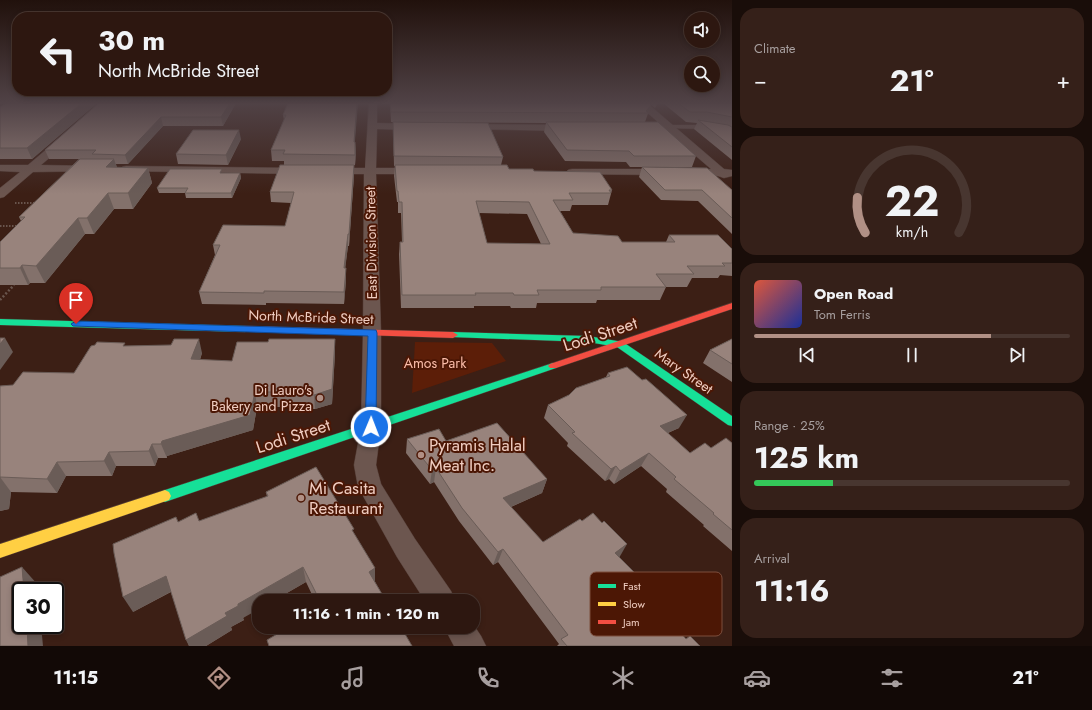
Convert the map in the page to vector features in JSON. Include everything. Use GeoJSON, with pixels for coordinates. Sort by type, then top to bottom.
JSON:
{"type":"FeatureCollection","features":[{"type":"Feature","properties":{"kind":"street","name":"East Division Street"},"geometry":{"type":"LineString","coordinates":[[372,133],[370,171],[372,333],[371,427],[365,465],[370,487],[406,548],[436,594]]}},
{"type":"Feature","properties":{"kind":"street"},"geometry":{"type":"LineString","coordinates":[[677,133],[726,173],[732,181]]}},
{"type":"Feature","properties":{"kind":"street"},"geometry":{"type":"LineString","coordinates":[[0,194],[71,134]]}},
{"type":"Feature","properties":{"kind":"street"},"geometry":{"type":"LineString","coordinates":[[0,168],[101,169]]}},
{"type":"Feature","properties":{"kind":"street"},"geometry":{"type":"LineString","coordinates":[[116,169],[426,171]]}},
{"type":"Feature","properties":{"kind":"street"},"geometry":{"type":"LineString","coordinates":[[562,172],[726,173]]}},
{"type":"Feature","properties":{"kind":"street","name":"Lodi Street"},"geometry":{"type":"LineString","coordinates":[[0,551],[732,306]]}},
{"type":"Feature","properties":{"kind":"street","name":"North McBride Street"},"geometry":{"type":"LineString","coordinates":[[0,322],[588,339],[620,344]]}},
{"type":"Feature","properties":{"kind":"street","name":"Mary Street"},"geometry":{"type":"LineString","coordinates":[[620,344],[732,422]]}},
{"type":"Feature","properties":{"kind":"street"},"geometry":{"type":"LineString","coordinates":[[462,634],[470,646]]}},
{"type":"Feature","properties":{"kind":"path"},"geometry":{"type":"LineString","coordinates":[[14,203],[42,203]]}},
{"type":"Feature","properties":{"kind":"path"},"geometry":{"type":"LineString","coordinates":[[0,226],[23,226]]}},
{"type":"Feature","properties":{"kind":"path"},"geometry":{"type":"LineString","coordinates":[[0,300],[14,285]]}},
{"type":"Feature","properties":{"kind":"green space","name":"Amos Park"},"geometry":{"type":"Polygon","coordinates":[[[415,342],[492,343],[506,361],[412,393],[415,342]]]}},
{"type":"Feature","properties":{"kind":"building"},"geometry":{"type":"Polygon","coordinates":[[[0,133],[45,133],[27,148],[0,148],[0,133]]]}},
{"type":"Feature","properties":{"kind":"building"},"geometry":{"type":"Polygon","coordinates":[[[64,133],[146,133],[125,155],[92,154],[96,150],[45,150],[64,133]]]}},
{"type":"Feature","properties":{"kind":"building"},"geometry":{"type":"Polygon","coordinates":[[[191,133],[237,133],[226,155],[176,154],[191,133]]]}},
{"type":"Feature","properties":{"kind":"building"},"geometry":{"type":"Polygon","coordinates":[[[278,133],[355,133],[355,155],[283,154],[285,150],[271,150],[278,133]]]}},
{"type":"Feature","properties":{"kind":"building"},"geometry":{"type":"Polygon","coordinates":[[[393,133],[492,133],[503,157],[394,156],[393,133]]]}},
{"type":"Feature","properties":{"kind":"building"},"geometry":{"type":"Polygon","coordinates":[[[554,133],[670,133],[696,156],[634,156],[629,151],[567,150],[554,133]]]}},
{"type":"Feature","properties":{"kind":"building"},"geometry":{"type":"Polygon","coordinates":[[[715,133],[732,133],[732,147],[715,133]]]}},
{"type":"Feature","properties":{"kind":"building"},"geometry":{"type":"Polygon","coordinates":[[[80,159],[114,159],[106,167],[148,168],[128,193],[108,193],[87,218],[78,218],[36,266],[22,265],[20,268],[0,268],[0,242],[25,217],[19,217],[80,159]]]}},
{"type":"Feature","properties":{"kind":"building"},"geometry":{"type":"Polygon","coordinates":[[[280,165],[354,165],[349,234],[344,268],[346,268],[344,292],[199,292],[220,245],[213,245],[223,225],[285,226],[294,192],[270,192],[280,165]]]}},
{"type":"Feature","properties":{"kind":"building"},"geometry":{"type":"Polygon","coordinates":[[[395,165],[507,165],[509,169],[533,169],[534,171],[600,172],[612,190],[609,190],[611,193],[569,193],[573,200],[553,200],[573,233],[618,236],[622,242],[675,242],[669,235],[718,235],[732,249],[732,263],[722,263],[725,266],[687,266],[694,274],[656,274],[666,287],[601,287],[601,290],[537,290],[539,295],[475,293],[476,295],[402,295],[400,242],[403,242],[402,202],[399,202],[395,165]],[[476,201],[487,243],[550,244],[529,202],[476,201]]]}},
{"type":"Feature","properties":{"kind":"building"},"geometry":{"type":"Polygon","coordinates":[[[642,167],[707,168],[732,190],[732,218],[702,190],[665,190],[642,167]]]}},
{"type":"Feature","properties":{"kind":"building"},"geometry":{"type":"Polygon","coordinates":[[[170,169],[222,169],[220,173],[240,173],[231,193],[185,193],[188,188],[157,188],[170,169]]]}},
{"type":"Feature","properties":{"kind":"building"},"geometry":{"type":"Polygon","coordinates":[[[0,338],[5,338],[0,344],[0,338]]]}},
{"type":"Feature","properties":{"kind":"building"},"geometry":{"type":"Polygon","coordinates":[[[174,339],[199,339],[191,359],[232,361],[237,342],[268,342],[269,339],[335,339],[332,389],[314,395],[296,395],[296,392],[255,392],[250,415],[162,441],[161,444],[152,444],[149,451],[109,452],[104,461],[57,462],[47,479],[0,477],[0,386],[13,385],[23,372],[74,373],[91,346],[95,345],[97,342],[125,343],[123,346],[171,345],[174,339]]]}},
{"type":"Feature","properties":{"kind":"building"},"geometry":{"type":"Polygon","coordinates":[[[732,339],[732,364],[710,350],[732,339]]]}},
{"type":"Feature","properties":{"kind":"building"},"geometry":{"type":"Polygon","coordinates":[[[627,367],[642,380],[646,379],[687,415],[660,426],[690,453],[705,443],[711,448],[726,438],[732,443],[732,530],[674,479],[676,477],[649,453],[620,471],[616,466],[611,469],[572,433],[575,432],[548,405],[569,395],[576,388],[610,376],[608,373],[627,367]]]}},
{"type":"Feature","properties":{"kind":"building"},"geometry":{"type":"Polygon","coordinates":[[[497,423],[547,479],[503,498],[543,542],[580,519],[582,521],[593,513],[602,523],[604,521],[627,544],[615,553],[634,572],[590,572],[590,636],[683,636],[686,639],[690,636],[700,646],[567,646],[561,639],[568,635],[503,549],[498,552],[462,508],[436,468],[432,470],[407,439],[439,429],[446,441],[497,423]]]}},
{"type":"Feature","properties":{"kind":"building"},"geometry":{"type":"Polygon","coordinates":[[[316,467],[354,529],[352,530],[375,568],[369,572],[382,594],[316,594],[303,567],[256,594],[252,594],[252,596],[238,604],[238,606],[225,613],[227,616],[186,640],[166,576],[123,597],[113,544],[176,517],[178,522],[196,513],[199,521],[268,496],[266,492],[316,467]]]}},
{"type":"Feature","properties":{"kind":"building"},"geometry":{"type":"Polygon","coordinates":[[[22,567],[23,582],[12,582],[12,634],[27,634],[28,646],[0,646],[0,577],[22,567]]]}},
{"type":"Feature","properties":{"kind":"building"},"geometry":{"type":"Polygon","coordinates":[[[277,634],[405,634],[412,646],[269,646],[267,640],[277,634]]]}},
{"type":"Feature","properties":{"kind":"traffic: fast"},"geometry":{"type":"LineString","coordinates":[[0,322],[245,329]]}},
{"type":"Feature","properties":{"kind":"traffic: fast"},"geometry":{"type":"LineString","coordinates":[[453,335],[588,339],[620,344],[732,422]]}},
{"type":"Feature","properties":{"kind":"traffic: fast"},"geometry":{"type":"LineString","coordinates":[[165,496],[553,366]]}},
{"type":"Feature","properties":{"kind":"traffic: slow"},"geometry":{"type":"LineString","coordinates":[[0,551],[165,496]]}},
{"type":"Feature","properties":{"kind":"traffic: jam"},"geometry":{"type":"LineString","coordinates":[[553,366],[732,306]]}},
{"type":"Feature","properties":{"kind":"traffic: jam"},"geometry":{"type":"LineString","coordinates":[[245,329],[453,335]]}},
{"type":"Feature","properties":{"kind":"place","name":"Di Lauro's Bakery and Pizza"},"geometry":{"type":"Point","coordinates":[320,398]}},
{"type":"Feature","properties":{"kind":"place","name":"Pyramis Halal Meat Inc."},"geometry":{"type":"Point","coordinates":[421,455]}},
{"type":"Feature","properties":{"kind":"place","name":"Mi Casita Restaurant"},"geometry":{"type":"Point","coordinates":[301,498]}},
{"type":"Feature","properties":{"kind":"route"},"geometry":{"type":"LineString","coordinates":[[76,324],[372,333],[371,427]]}}]}
